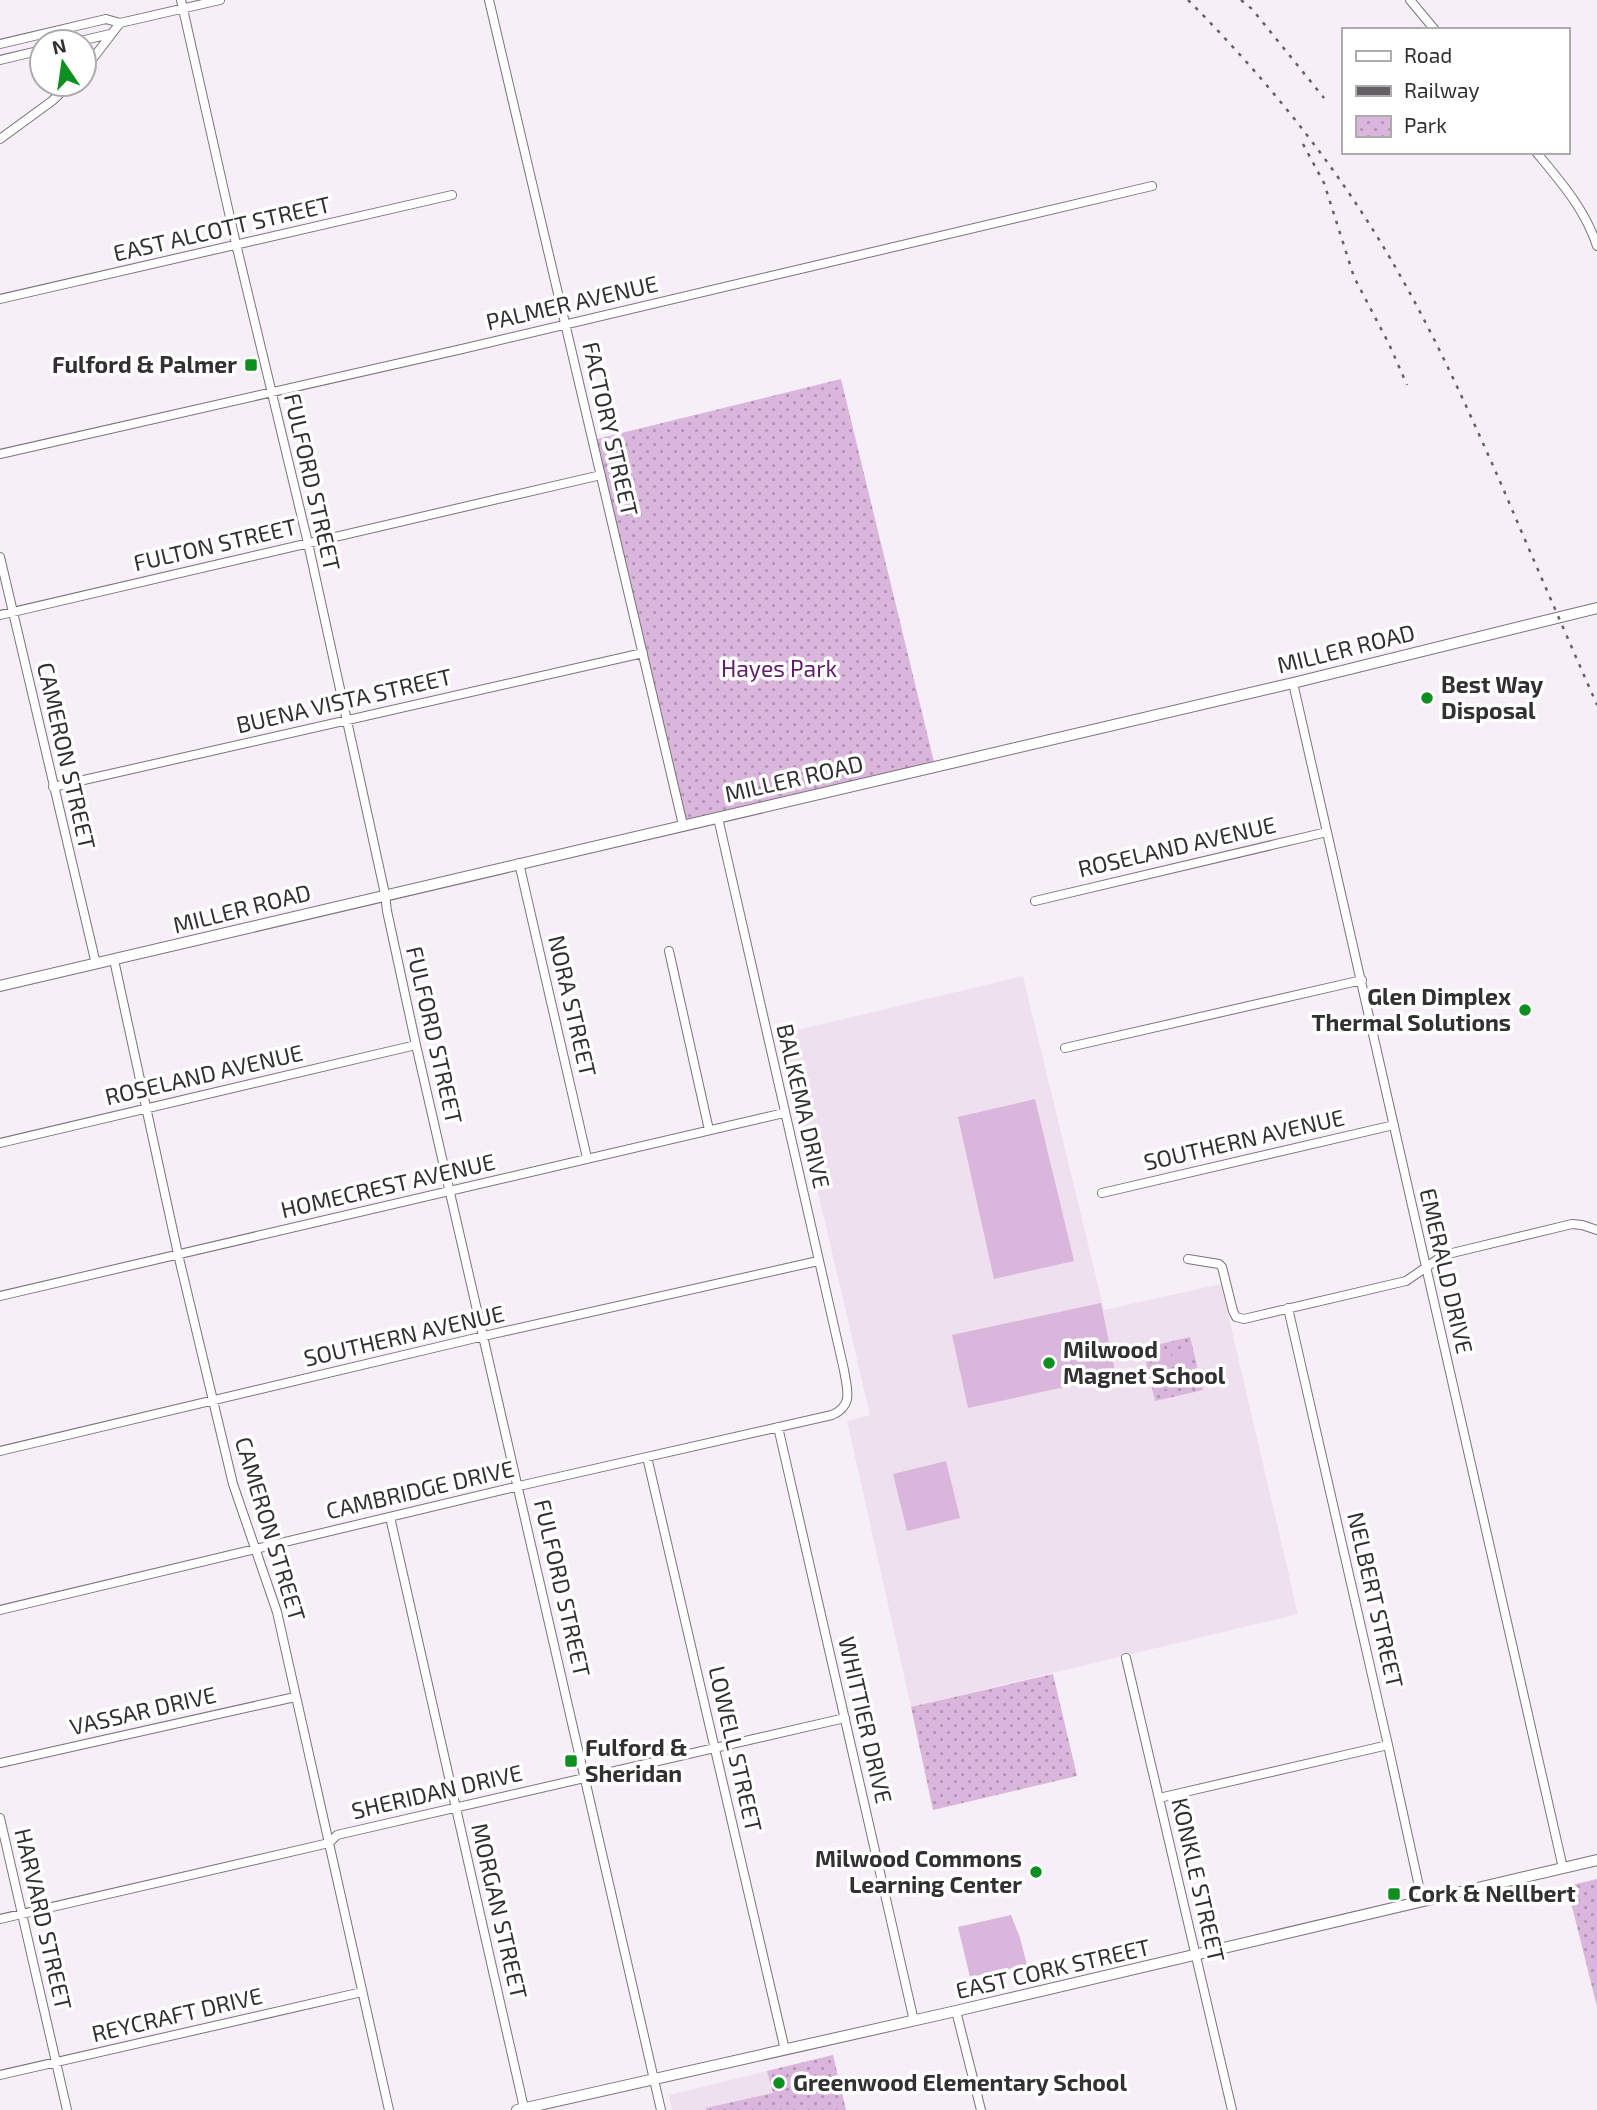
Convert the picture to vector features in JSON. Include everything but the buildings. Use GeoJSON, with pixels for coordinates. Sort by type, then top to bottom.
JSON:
{"type":"FeatureCollection","features":[{"type":"Feature","properties":{"kind":"street"},"geometry":{"type":"LineString","coordinates":[[98,50],[120,23],[182,4],[220,0]]}},
{"type":"Feature","properties":{"kind":"street","name":"FACTORY STREET"},"geometry":{"type":"LineString","coordinates":[[489,0],[683,825]]}},
{"type":"Feature","properties":{"kind":"street"},"geometry":{"type":"LineString","coordinates":[[1410,0],[1433,28]]}},
{"type":"Feature","properties":{"kind":"street","name":"FULFORD STREET"},"geometry":{"type":"LineString","coordinates":[[182,4],[308,543],[416,1045],[661,2110]]}},
{"type":"Feature","properties":{"kind":"street"},"geometry":{"type":"LineString","coordinates":[[0,44],[106,19],[120,23]]}},
{"type":"Feature","properties":{"kind":"street"},"geometry":{"type":"LineString","coordinates":[[98,37],[110,34]]}},
{"type":"Feature","properties":{"kind":"street"},"geometry":{"type":"LineString","coordinates":[[0,60],[28,53]]}},
{"type":"Feature","properties":{"kind":"street"},"geometry":{"type":"LineString","coordinates":[[0,139],[55,98]]}},
{"type":"Feature","properties":{"kind":"street"},"geometry":{"type":"LineString","coordinates":[[1538,154],[1585,216],[1597,246]]}},
{"type":"Feature","properties":{"kind":"street","name":"PALMER AVENUE"},"geometry":{"type":"LineString","coordinates":[[0,454],[1152,187]]}},
{"type":"Feature","properties":{"kind":"street","name":"EAST ALCOTT STREET"},"geometry":{"type":"LineString","coordinates":[[0,299],[452,195]]}},
{"type":"Feature","properties":{"kind":"street","name":"FULTON STREET"},"geometry":{"type":"LineString","coordinates":[[0,615],[601,475]]}},
{"type":"Feature","properties":{"kind":"street","name":"CAMERON STREET"},"geometry":{"type":"LineString","coordinates":[[0,557],[96,964]]}},
{"type":"Feature","properties":{"kind":"street","name":"MILLER ROAD"},"geometry":{"type":"LineString","coordinates":[[0,986],[1293,683],[1597,608]]}},
{"type":"Feature","properties":{"kind":"street","name":"BUENA VISTA STREET"},"geometry":{"type":"LineString","coordinates":[[53,787],[643,653]]}},
{"type":"Feature","properties":{"kind":"street","name":"EMERALD DRIVE"},"geometry":{"type":"LineString","coordinates":[[1293,683],[1563,1868]]}},
{"type":"Feature","properties":{"kind":"street","name":"BALKEMA DRIVE"},"geometry":{"type":"LineString","coordinates":[[718,818],[844,1370],[848,1394],[846,1404]]}},
{"type":"Feature","properties":{"kind":"street","name":"ROSELAND AVENUE"},"geometry":{"type":"LineString","coordinates":[[1035,901],[1327,832]]}},
{"type":"Feature","properties":{"kind":"street","name":"NORA STREET"},"geometry":{"type":"LineString","coordinates":[[519,863],[587,1158]]}},
{"type":"Feature","properties":{"kind":"street"},"geometry":{"type":"LineString","coordinates":[[669,951],[709,1130]]}},
{"type":"Feature","properties":{"kind":"street","name":"CAMERON STREET"},"geometry":{"type":"LineString","coordinates":[[114,960],[212,1401],[233,1484],[277,1612],[389,2110]]}},
{"type":"Feature","properties":{"kind":"street"},"geometry":{"type":"LineString","coordinates":[[1065,1048],[1362,980]]}},
{"type":"Feature","properties":{"kind":"street","name":"ROSELAND AVENUE"},"geometry":{"type":"LineString","coordinates":[[0,1143],[416,1045]]}},
{"type":"Feature","properties":{"kind":"street","name":"HOMECREST AVENUE"},"geometry":{"type":"LineString","coordinates":[[0,1296],[784,1113]]}},
{"type":"Feature","properties":{"kind":"street","name":"SOUTHERN AVENUE"},"geometry":{"type":"LineString","coordinates":[[1102,1193],[1394,1125]]}},
{"type":"Feature","properties":{"kind":"street"},"geometry":{"type":"LineString","coordinates":[[1188,1259],[1219,1264],[1222,1267],[1233,1311],[1238,1318],[1244,1319],[1406,1281],[1444,1255],[1492,1242],[1572,1224],[1594,1228]]}},
{"type":"Feature","properties":{"kind":"street","name":"SOUTHERN AVENUE"},"geometry":{"type":"LineString","coordinates":[[0,1451],[484,1336],[818,1261]]}},
{"type":"Feature","properties":{"kind":"street","name":"NELBERT STREET"},"geometry":{"type":"LineString","coordinates":[[1288,1308],[1422,1900]]}},
{"type":"Feature","properties":{"kind":"street","name":"CAMBRIDGE DRIVE"},"geometry":{"type":"LineString","coordinates":[[0,1610],[519,1486],[832,1415],[846,1404]]}},
{"type":"Feature","properties":{"kind":"street","name":"WHITTIER DRIVE"},"geometry":{"type":"LineString","coordinates":[[778,1427],[914,2021]]}},
{"type":"Feature","properties":{"kind":"street","name":"LOWELL STREET"},"geometry":{"type":"LineString","coordinates":[[647,1457],[785,2050]]}},
{"type":"Feature","properties":{"kind":"street","name":"MORGAN STREET"},"geometry":{"type":"LineString","coordinates":[[390,1517],[520,2109]]}},
{"type":"Feature","properties":{"kind":"street","name":"KONKLE STREET"},"geometry":{"type":"LineString","coordinates":[[1126,1658],[1232,2110]]}},
{"type":"Feature","properties":{"kind":"street","name":"VASSAR DRIVE"},"geometry":{"type":"LineString","coordinates":[[0,1763],[295,1697]]}},
{"type":"Feature","properties":{"kind":"street","name":"SHERIDAN DRIVE"},"geometry":{"type":"LineString","coordinates":[[0,1919],[329,1843],[337,1835],[845,1718]]}},
{"type":"Feature","properties":{"kind":"street"},"geometry":{"type":"LineString","coordinates":[[1159,1798],[1388,1745]]}},
{"type":"Feature","properties":{"kind":"street","name":"HARVARD STREET"},"geometry":{"type":"LineString","coordinates":[[0,1818],[67,2110]]}},
{"type":"Feature","properties":{"kind":"street","name":"EAST CORK STREET"},"geometry":{"type":"LineString","coordinates":[[520,2109],[914,2021],[1597,1860]]}},
{"type":"Feature","properties":{"kind":"street","name":"REYCRAFT DRIVE"},"geometry":{"type":"LineString","coordinates":[[0,2075],[362,1992]]}},
{"type":"Feature","properties":{"kind":"street"},"geometry":{"type":"LineString","coordinates":[[956,2011],[981,2110]]}},
{"type":"Feature","properties":{"kind":"shaded area","name":"Milwood Magnet School"},"geometry":{"type":"Polygon","coordinates":[[[1023,976],[1104,1310],[1221,1284],[1298,1614],[911,1707],[847,1421],[870,1415],[781,1034],[1023,976]]]}},
{"type":"Feature","properties":{"kind":"shaded area","name":"Greenwood Elementary School"},"geometry":{"type":"Polygon","coordinates":[[[833,2055],[846,2110],[672,2110],[669,2095],[833,2055]]]}},
{"type":"Feature","properties":{"kind":"green space","name":"Hayes Park"},"geometry":{"type":"Polygon","coordinates":[[[841,379],[935,766],[683,825],[593,440],[841,379]]]}},
{"type":"Feature","properties":{"kind":"green space"},"geometry":{"type":"Polygon","coordinates":[[[1035,1099],[1074,1261],[994,1279],[958,1117],[1035,1099]]]}},
{"type":"Feature","properties":{"kind":"green space"},"geometry":{"type":"Polygon","coordinates":[[[1101,1303],[1116,1376],[968,1408],[952,1335],[1101,1303]]]}},
{"type":"Feature","properties":{"kind":"green space"},"geometry":{"type":"Polygon","coordinates":[[[1190,1337],[1203,1390],[1155,1401],[1143,1348],[1190,1337]]]}},
{"type":"Feature","properties":{"kind":"green space"},"geometry":{"type":"Polygon","coordinates":[[[1188,1347],[1196,1382],[1179,1385],[1171,1351],[1188,1347]]]}},
{"type":"Feature","properties":{"kind":"green space"},"geometry":{"type":"Polygon","coordinates":[[[1166,1352],[1174,1387],[1158,1391],[1150,1356],[1166,1352]]]}},
{"type":"Feature","properties":{"kind":"green space"},"geometry":{"type":"Polygon","coordinates":[[[946,1461],[960,1518],[907,1531],[893,1474],[946,1461]]]}},
{"type":"Feature","properties":{"kind":"green space"},"geometry":{"type":"Polygon","coordinates":[[[1053,1674],[1077,1776],[933,1810],[911,1707],[1053,1674]]]}},
{"type":"Feature","properties":{"kind":"green space"},"geometry":{"type":"Polygon","coordinates":[[[1597,1879],[1597,2007],[1567,1886],[1597,1879]]]}},
{"type":"Feature","properties":{"kind":"green space"},"geometry":{"type":"Polygon","coordinates":[[[1011,1915],[1027,1965],[970,1977],[958,1927],[1011,1915]]]}},
{"type":"Feature","properties":{"kind":"green space","name":"Greenwood Elementary School"},"geometry":{"type":"Polygon","coordinates":[[[833,2055],[846,2110],[706,2110],[773,2093],[767,2071],[833,2055]]]}},
{"type":"Feature","properties":{"kind":"railway"},"geometry":{"type":"LineString","coordinates":[[1188,0],[1217,29],[1297,123],[1346,189],[1390,258],[1463,399],[1597,705]]}},
{"type":"Feature","properties":{"kind":"railway"},"geometry":{"type":"LineString","coordinates":[[1241,0],[1252,9],[1324,98]]}},
{"type":"Feature","properties":{"kind":"railway"},"geometry":{"type":"LineString","coordinates":[[1303,144],[1324,183],[1354,277],[1407,385]]}},
{"type":"Feature","properties":{"kind":"place","name":"Fulford & Palmer"},"geometry":{"type":"Point","coordinates":[251,365]}},
{"type":"Feature","properties":{"kind":"place","name":"Best Way Disposal"},"geometry":{"type":"Point","coordinates":[1427,698]}},
{"type":"Feature","properties":{"kind":"place","name":"Glen Dimplex Thermal Solutions"},"geometry":{"type":"Point","coordinates":[1525,1010]}},
{"type":"Feature","properties":{"kind":"place","name":"Milwood Magnet School"},"geometry":{"type":"Point","coordinates":[1049,1363]}},
{"type":"Feature","properties":{"kind":"place","name":"Fulford & Sheridan"},"geometry":{"type":"Point","coordinates":[571,1761]}},
{"type":"Feature","properties":{"kind":"place","name":"Milwood Commons Learning Center"},"geometry":{"type":"Point","coordinates":[1036,1872]}},
{"type":"Feature","properties":{"kind":"place","name":"Cork & Nellbert"},"geometry":{"type":"Point","coordinates":[1394,1894]}},
{"type":"Feature","properties":{"kind":"place","name":"Greenwood Elementary School"},"geometry":{"type":"Point","coordinates":[779,2083]}}]}
